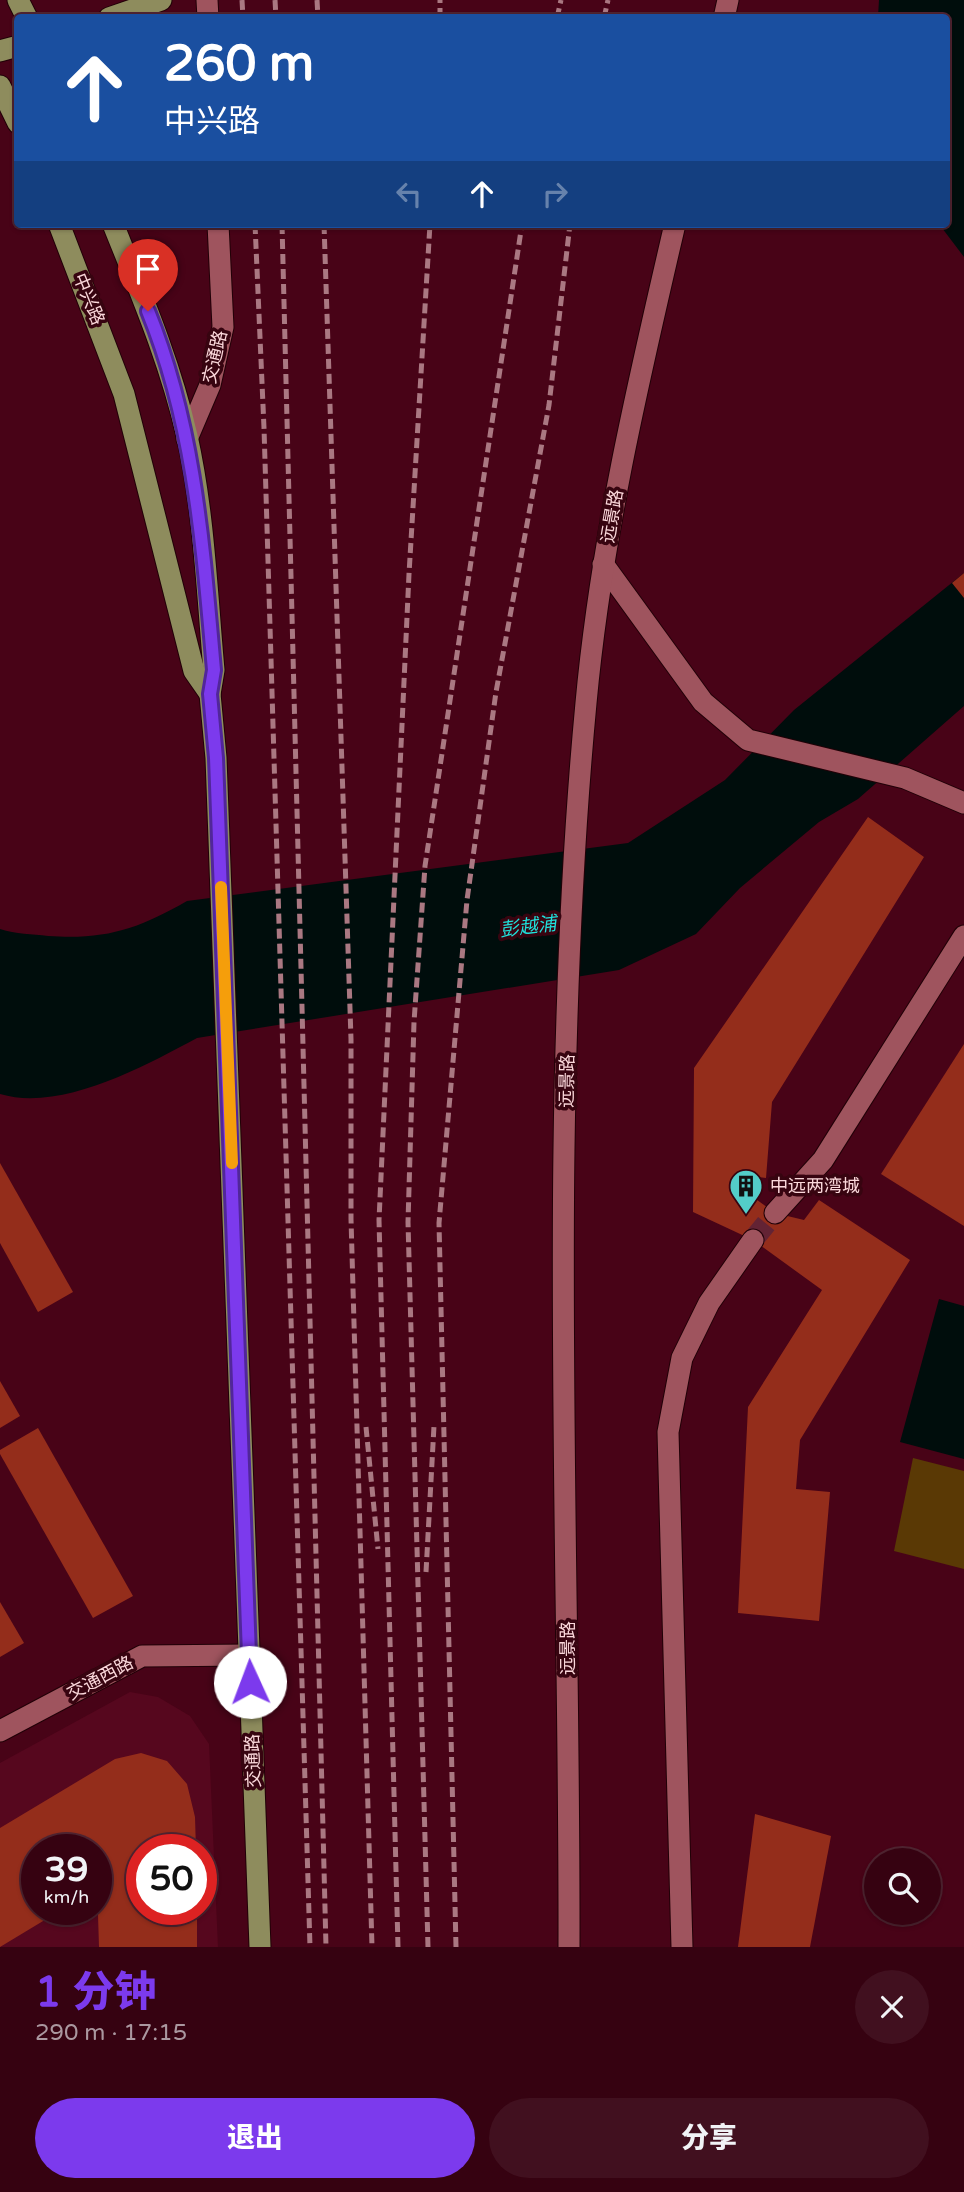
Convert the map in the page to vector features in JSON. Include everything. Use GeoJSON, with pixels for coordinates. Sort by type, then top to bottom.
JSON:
{"type":"FeatureCollection","features":[{"type":"Feature","properties":{"kind":"main road"},"geometry":{"type":"LineString","coordinates":[[121,14],[161,0]]}},
{"type":"Feature","properties":{"kind":"main road"},"geometry":{"type":"LineString","coordinates":[[0,86],[14,114]]}},
{"type":"Feature","properties":{"kind":"main road","name":"中兴路"},"geometry":{"type":"LineString","coordinates":[[60,228],[108,347],[141,455]]}},
{"type":"Feature","properties":{"kind":"main road"},"geometry":{"type":"LineString","coordinates":[[115,228],[157,333],[187,439]]}},
{"type":"Feature","properties":{"kind":"main road","name":"交通路"},"geometry":{"type":"LineString","coordinates":[[187,439],[200,522],[214,670],[210,694],[227,1039],[260,1947]]}},
{"type":"Feature","properties":{"kind":"main road","name":"交通路"},"geometry":{"type":"LineString","coordinates":[[141,455],[194,671],[210,694]]}},
{"type":"Feature","properties":{"kind":"street","name":"交通路"},"geometry":{"type":"LineString","coordinates":[[187,439],[210,385],[223,327],[218,228]]}},
{"type":"Feature","properties":{"kind":"street","name":"远景路"},"geometry":{"type":"LineString","coordinates":[[569,1947],[565,1224],[568,999],[575,843],[586,700],[603,564],[629,415],[674,228]]}},
{"type":"Feature","properties":{"kind":"street"},"geometry":{"type":"LineString","coordinates":[[603,564],[703,702],[748,740],[905,778],[964,803]]}},
{"type":"Feature","properties":{"kind":"street"},"geometry":{"type":"LineString","coordinates":[[775,1213],[823,1160],[964,936]]}},
{"type":"Feature","properties":{"kind":"street"},"geometry":{"type":"LineString","coordinates":[[682,1947],[668,1432],[682,1358],[709,1303],[753,1240]]}},
{"type":"Feature","properties":{"kind":"street","name":"交通西路"},"geometry":{"type":"LineString","coordinates":[[0,1731],[142,1656],[249,1655]]}},
{"type":"Feature","properties":{"kind":"shaded area"},"geometry":{"type":"Polygon","coordinates":[[[913,1458],[964,1471],[964,1569],[894,1551],[913,1458]]]}},
{"type":"Feature","properties":{"kind":"shaded area"},"geometry":{"type":"Polygon","coordinates":[[[130,1692],[158,1697],[190,1716],[209,1744],[213,1834],[126,1834],[126,1925],[217,1924],[218,1947],[0,1947],[0,1763],[130,1692]]]}},
{"type":"Feature","properties":{"kind":"water"},"geometry":{"type":"Polygon","coordinates":[[[879,0],[964,0],[964,257],[942,228],[950,228],[950,14],[878,14],[879,0]]]}},
{"type":"Feature","properties":{"kind":"water","name":"彭越浦"},"geometry":{"type":"Polygon","coordinates":[[[964,573],[964,706],[858,799],[819,822],[740,888],[696,934],[619,970],[197,1038],[152,1062],[75,1092],[24,1098],[0,1094],[0,929],[69,937],[105,934],[153,919],[187,901],[628,843],[725,780],[794,710],[964,573]]]}},
{"type":"Feature","properties":{"kind":"water"},"geometry":{"type":"Polygon","coordinates":[[[939,1299],[964,1306],[964,1459],[900,1442],[939,1299]]]}},
{"type":"Feature","properties":{"kind":"building"},"geometry":{"type":"Polygon","coordinates":[[[964,573],[964,598],[952,583],[964,573]]]}},
{"type":"Feature","properties":{"kind":"building","name":"中远两湾城"},"geometry":{"type":"Polygon","coordinates":[[[868,817],[924,857],[772,1102],[766,1178],[751,1176],[749,1194],[775,1213],[804,1220],[819,1200],[910,1260],[800,1440],[796,1489],[830,1492],[819,1621],[738,1613],[748,1407],[822,1290],[753,1240],[693,1212],[694,1068],[868,817]]]}},
{"type":"Feature","properties":{"kind":"building"},"geometry":{"type":"Polygon","coordinates":[[[964,1044],[964,1226],[881,1174],[964,1044]]]}},
{"type":"Feature","properties":{"kind":"building"},"geometry":{"type":"Polygon","coordinates":[[[0,1163],[73,1292],[38,1312],[0,1243],[0,1163]]]}},
{"type":"Feature","properties":{"kind":"building"},"geometry":{"type":"Polygon","coordinates":[[[0,1381],[20,1416],[0,1428],[0,1381]]]}},
{"type":"Feature","properties":{"kind":"building"},"geometry":{"type":"Polygon","coordinates":[[[38,1428],[133,1596],[93,1618],[0,1454],[0,1450],[38,1428]]]}},
{"type":"Feature","properties":{"kind":"building"},"geometry":{"type":"Polygon","coordinates":[[[0,1602],[24,1643],[0,1657],[0,1602]]]}},
{"type":"Feature","properties":{"kind":"building"},"geometry":{"type":"Polygon","coordinates":[[[141,1753],[167,1761],[187,1784],[195,1817],[196,1834],[126,1834],[126,1925],[197,1925],[197,1947],[99,1947],[98,1925],[112,1925],[112,1834],[21,1834],[21,1925],[36,1925],[0,1947],[0,1828],[115,1759],[141,1753]]]}},
{"type":"Feature","properties":{"kind":"building"},"geometry":{"type":"Polygon","coordinates":[[[755,1814],[831,1836],[810,1947],[738,1947],[755,1814]]]}},
{"type":"Feature","properties":{"kind":"tunnel"},"geometry":{"type":"LineString","coordinates":[[753,1240],[775,1213]]}},
{"type":"Feature","properties":{"kind":"railway"},"geometry":{"type":"LineString","coordinates":[[242,0],[243,14]]}},
{"type":"Feature","properties":{"kind":"railway"},"geometry":{"type":"LineString","coordinates":[[275,0],[276,14]]}},
{"type":"Feature","properties":{"kind":"railway"},"geometry":{"type":"LineString","coordinates":[[317,0],[318,14]]}},
{"type":"Feature","properties":{"kind":"railway"},"geometry":{"type":"LineString","coordinates":[[440,0],[440,14]]}},
{"type":"Feature","properties":{"kind":"railway"},"geometry":{"type":"LineString","coordinates":[[558,14],[561,0]]}},
{"type":"Feature","properties":{"kind":"railway"},"geometry":{"type":"LineString","coordinates":[[605,14],[608,0]]}},
{"type":"Feature","properties":{"kind":"railway"},"geometry":{"type":"LineString","coordinates":[[255,228],[264,428],[310,1947]]}},
{"type":"Feature","properties":{"kind":"railway"},"geometry":{"type":"LineString","coordinates":[[282,228],[326,1947]]}},
{"type":"Feature","properties":{"kind":"railway"},"geometry":{"type":"LineString","coordinates":[[324,228],[351,1039],[351,1219],[372,1947]]}},
{"type":"Feature","properties":{"kind":"railway"},"geometry":{"type":"LineString","coordinates":[[398,1947],[379,1220],[409,574],[430,228]]}},
{"type":"Feature","properties":{"kind":"railway"},"geometry":{"type":"LineString","coordinates":[[428,1947],[408,1222],[414,1022],[425,866],[521,228]]}},
{"type":"Feature","properties":{"kind":"railway"},"geometry":{"type":"LineString","coordinates":[[456,1947],[439,1223],[467,900],[496,692],[549,405],[570,228]]}},
{"type":"Feature","properties":{"kind":"railway"},"geometry":{"type":"LineString","coordinates":[[426,1572],[434,1426]]}},
{"type":"Feature","properties":{"kind":"railway"},"geometry":{"type":"LineString","coordinates":[[366,1427],[378,1549]]}},
{"type":"Feature","properties":{"kind":"slow traffic"},"geometry":{"type":"LineString","coordinates":[[221,887],[232,1163]]}},
{"type":"Feature","properties":{"kind":"place","name":"中远两湾城"},"geometry":{"type":"Point","coordinates":[746,1216]}},
{"type":"Feature","properties":{"kind":"route"},"geometry":{"type":"LineString","coordinates":[[148,311],[172,378],[187,439],[200,522],[214,670],[210,694],[216,758],[250,1682]]}}]}
